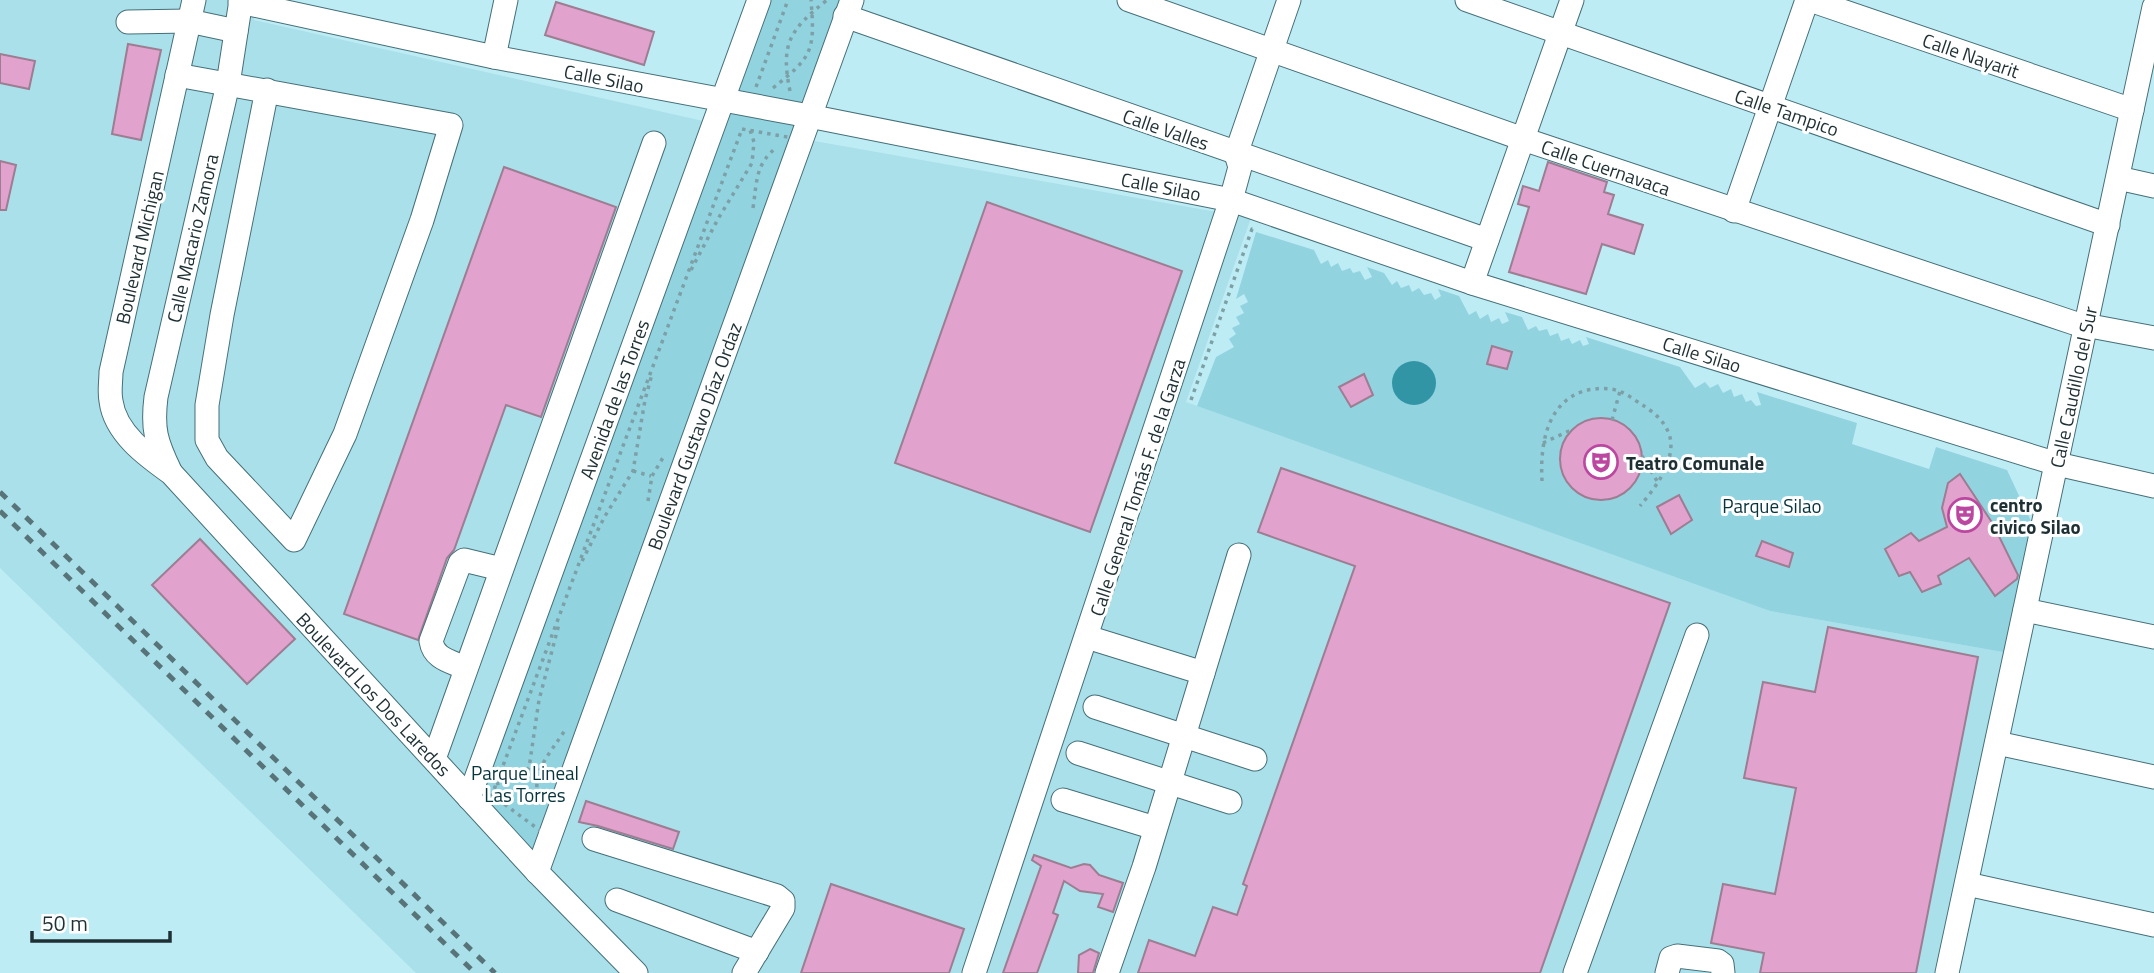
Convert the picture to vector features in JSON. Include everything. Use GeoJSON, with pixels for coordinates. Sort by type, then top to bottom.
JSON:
{"type":"FeatureCollection","features":[{"type":"Feature","properties":{"kind":"street"},"geometry":{"type":"LineString","coordinates":[[494,57],[506,0]]}},
{"type":"Feature","properties":{"kind":"street","name":"Avenida de las Torres"},"geometry":{"type":"LineString","coordinates":[[470,798],[759,0]]}},
{"type":"Feature","properties":{"kind":"street","name":"Calle Cuernavaca"},"geometry":{"type":"LineString","coordinates":[[1129,0],[1734,211],[2086,325]]}},
{"type":"Feature","properties":{"kind":"street","name":"Calle General Tomás F. de la Garza"},"geometry":{"type":"LineString","coordinates":[[974,973],[1231,200],[1240,167],[1236,154],[1289,0]]}},
{"type":"Feature","properties":{"kind":"street","name":"Calle Tampico"},"geometry":{"type":"LineString","coordinates":[[1467,0],[2108,225]]}},
{"type":"Feature","properties":{"kind":"street"},"geometry":{"type":"LineString","coordinates":[[1472,283],[1572,0]]}},
{"type":"Feature","properties":{"kind":"street"},"geometry":{"type":"LineString","coordinates":[[1734,211],[1808,0]]}},
{"type":"Feature","properties":{"kind":"street","name":"Calle Nayarit"},"geometry":{"type":"LineString","coordinates":[[1808,0],[2132,110]]}},
{"type":"Feature","properties":{"kind":"street","name":"Calle Silao"},"geometry":{"type":"LineString","coordinates":[[240,1],[494,57],[722,101],[801,107],[1231,200],[1472,283],[2057,464],[2154,486]]}},
{"type":"Feature","properties":{"kind":"street","name":"Calle Macario Zamora"},"geometry":{"type":"LineString","coordinates":[[171,473],[156,442],[153,420],[156,397],[228,84],[240,1]]}},
{"type":"Feature","properties":{"kind":"street","name":"Calle Caudillo del Sur"},"geometry":{"type":"LineString","coordinates":[[1947,973],[2132,110],[2150,42],[2154,7]]}},
{"type":"Feature","properties":{"kind":"street","name":"Boulevard Gustavo Díaz Ordaz"},"geometry":{"type":"LineString","coordinates":[[537,872],[801,107],[848,8]]}},
{"type":"Feature","properties":{"kind":"street","name":"Calle Valles"},"geometry":{"type":"LineString","coordinates":[[848,8],[1236,154],[1487,240]]}},
{"type":"Feature","properties":{"kind":"street"},"geometry":{"type":"LineString","coordinates":[[128,22],[192,11],[236,31]]}},
{"type":"Feature","properties":{"kind":"street","name":"Boulevard Michigan"},"geometry":{"type":"LineString","coordinates":[[171,473],[143,453],[119,422],[110,403],[111,372],[192,11]]}},
{"type":"Feature","properties":{"kind":"street"},"geometry":{"type":"LineString","coordinates":[[177,75],[267,90],[451,125],[422,220],[345,434],[294,540],[217,458],[207,440],[207,405],[224,304],[267,90]]}},
{"type":"Feature","properties":{"kind":"street"},"geometry":{"type":"LineString","coordinates":[[434,759],[653,144]]}},
{"type":"Feature","properties":{"kind":"street"},"geometry":{"type":"LineString","coordinates":[[2118,178],[2154,186]]}},
{"type":"Feature","properties":{"kind":"street"},"geometry":{"type":"LineString","coordinates":[[2086,325],[2154,338]]}},
{"type":"Feature","properties":{"kind":"street","name":"Boulevard Los Dos Laredos"},"geometry":{"type":"LineString","coordinates":[[171,473],[537,872],[636,973]]}},
{"type":"Feature","properties":{"kind":"street"},"geometry":{"type":"LineString","coordinates":[[1107,973],[1155,828],[1239,555]]}},
{"type":"Feature","properties":{"kind":"street"},"geometry":{"type":"LineString","coordinates":[[466,668],[437,656],[431,641],[460,563],[470,560],[501,569]]}},
{"type":"Feature","properties":{"kind":"street"},"geometry":{"type":"LineString","coordinates":[[2025,610],[2154,636]]}},
{"type":"Feature","properties":{"kind":"street"},"geometry":{"type":"LineString","coordinates":[[1575,973],[1697,635]]}},
{"type":"Feature","properties":{"kind":"street"},"geometry":{"type":"LineString","coordinates":[[1087,637],[1203,673]]}},
{"type":"Feature","properties":{"kind":"street"},"geometry":{"type":"LineString","coordinates":[[1095,706],[1255,759]]}},
{"type":"Feature","properties":{"kind":"street"},"geometry":{"type":"LineString","coordinates":[[1997,743],[2154,777]]}},
{"type":"Feature","properties":{"kind":"street"},"geometry":{"type":"LineString","coordinates":[[1078,753],[1230,802]]}},
{"type":"Feature","properties":{"kind":"street"},"geometry":{"type":"LineString","coordinates":[[1063,800],[1155,828]]}},
{"type":"Feature","properties":{"kind":"street"},"geometry":{"type":"LineString","coordinates":[[594,839],[777,896],[783,901],[783,908],[744,973]]}},
{"type":"Feature","properties":{"kind":"street"},"geometry":{"type":"LineString","coordinates":[[1967,884],[2154,925]]}},
{"type":"Feature","properties":{"kind":"street"},"geometry":{"type":"LineString","coordinates":[[617,900],[757,952]]}},
{"type":"Feature","properties":{"kind":"street"},"geometry":{"type":"LineString","coordinates":[[1667,973],[1671,958],[1677,956],[1718,961],[1722,964],[1723,973]]}},
{"type":"Feature","properties":{"kind":"path"},"geometry":{"type":"LineString","coordinates":[[753,96],[788,0]]}},
{"type":"Feature","properties":{"kind":"path"},"geometry":{"type":"LineString","coordinates":[[770,91],[802,64],[807,56],[813,34],[811,0]]}},
{"type":"Feature","properties":{"kind":"path"},"geometry":{"type":"LineString","coordinates":[[801,107],[787,76],[787,50],[797,26],[827,0]]}},
{"type":"Feature","properties":{"kind":"path"},"geometry":{"type":"LineString","coordinates":[[742,129],[793,138],[542,832],[492,795],[684,284],[742,129]]}},
{"type":"Feature","properties":{"kind":"path"},"geometry":{"type":"LineString","coordinates":[[684,284],[718,219],[747,173],[754,154],[750,130]]}},
{"type":"Feature","properties":{"kind":"path"},"geometry":{"type":"LineString","coordinates":[[747,173],[758,175]]}},
{"type":"Feature","properties":{"kind":"path"},"geometry":{"type":"LineString","coordinates":[[1191,400],[1252,229],[1264,233]]}},
{"type":"Feature","properties":{"kind":"path"},"geometry":{"type":"LineString","coordinates":[[496,784],[515,779],[528,768],[539,700],[568,592],[594,537],[633,471],[645,400],[660,349]]}},
{"type":"Feature","properties":{"kind":"path"},"geometry":{"type":"LineString","coordinates":[[1542,481],[1543,443],[1552,418],[1570,396],[1594,388],[1620,391],[1653,412],[1667,427],[1671,445],[1667,465],[1658,483],[1640,506]]}},
{"type":"Feature","properties":{"kind":"path"},"geometry":{"type":"LineString","coordinates":[[1612,420],[1620,391]]}},
{"type":"Feature","properties":{"kind":"path"},"geometry":{"type":"LineString","coordinates":[[1543,443],[1571,430]]}},
{"type":"Feature","properties":{"kind":"path"},"geometry":{"type":"LineString","coordinates":[[1642,456],[1658,483]]}},
{"type":"Feature","properties":{"kind":"path"},"geometry":{"type":"LineString","coordinates":[[633,471],[652,476]]}},
{"type":"Feature","properties":{"kind":"path"},"geometry":{"type":"LineString","coordinates":[[528,768],[538,772]]}},
{"type":"Feature","properties":{"kind":"shaded area"},"geometry":{"type":"Polygon","coordinates":[[[0,0],[258,0],[254,20],[712,123],[1251,218],[1186,402],[1770,611],[2014,654],[1940,973],[416,973],[0,568],[0,0]]]}},
{"type":"Feature","properties":{"kind":"shaded area"},"geometry":{"type":"Polygon","coordinates":[[[1414,361],[1430,367],[1436,383],[1430,399],[1414,405],[1398,399],[1392,383],[1398,367],[1414,361]]]}},
{"type":"Feature","properties":{"kind":"green space","name":"Parque Lineal Las Torres"},"geometry":{"type":"Polygon","coordinates":[[[770,0],[849,0],[540,861],[477,796],[770,0]]]}},
{"type":"Feature","properties":{"kind":"green space","name":"Parque Silao"},"geometry":{"type":"Polygon","coordinates":[[[1256,232],[1314,250],[1321,264],[1328,260],[1331,267],[1338,263],[1342,271],[1350,268],[1353,273],[1360,271],[1365,280],[1372,277],[1367,267],[1384,273],[1392,285],[1397,281],[1401,288],[1409,285],[1412,292],[1419,288],[1424,295],[1431,293],[1435,300],[1441,296],[1438,289],[1459,296],[1469,315],[1476,311],[1480,319],[1488,314],[1491,322],[1499,318],[1502,324],[1509,321],[1505,312],[1522,317],[1528,330],[1536,326],[1539,331],[1547,329],[1550,336],[1558,333],[1561,341],[1569,338],[1572,344],[1580,340],[1583,346],[1589,344],[1586,337],[1680,367],[1695,388],[1705,382],[1710,388],[1718,384],[1723,393],[1731,389],[1734,397],[1742,394],[1746,402],[1751,400],[1756,406],[1761,405],[1757,392],[1857,423],[1852,444],[1929,469],[1936,447],[2007,470],[2037,534],[2014,654],[1770,611],[1197,406],[1216,357],[1234,347],[1229,339],[1236,334],[1232,328],[1240,324],[1236,317],[1244,313],[1240,306],[1248,302],[1244,294],[1236,299],[1256,232]]]}},
{"type":"Feature","properties":{"kind":"building"},"geometry":{"type":"Polygon","coordinates":[[[556,2],[654,32],[644,65],[545,35],[556,2]]]}},
{"type":"Feature","properties":{"kind":"building"},"geometry":{"type":"Polygon","coordinates":[[[128,44],[161,50],[141,140],[112,134],[128,44]]]}},
{"type":"Feature","properties":{"kind":"building"},"geometry":{"type":"Polygon","coordinates":[[[0,54],[35,61],[29,89],[0,83],[0,54]]]}},
{"type":"Feature","properties":{"kind":"building"},"geometry":{"type":"Polygon","coordinates":[[[0,161],[16,165],[6,210],[0,210],[0,161]]]}},
{"type":"Feature","properties":{"kind":"building"},"geometry":{"type":"Polygon","coordinates":[[[1548,162],[1607,182],[1604,192],[1614,195],[1608,214],[1643,225],[1634,254],[1602,244],[1586,294],[1509,272],[1529,207],[1518,204],[1523,186],[1539,191],[1548,162]]]}},
{"type":"Feature","properties":{"kind":"building"},"geometry":{"type":"Polygon","coordinates":[[[504,167],[616,207],[541,417],[506,405],[454,550],[447,558],[418,640],[344,614],[504,167]]]}},
{"type":"Feature","properties":{"kind":"building"},"geometry":{"type":"Polygon","coordinates":[[[987,202],[1182,271],[1090,532],[895,463],[987,202]]]}},
{"type":"Feature","properties":{"kind":"building"},"geometry":{"type":"Polygon","coordinates":[[[1492,346],[1512,352],[1507,369],[1487,364],[1492,346]]]}},
{"type":"Feature","properties":{"kind":"building"},"geometry":{"type":"Polygon","coordinates":[[[1364,374],[1373,395],[1351,407],[1339,387],[1364,374]]]}},
{"type":"Feature","properties":{"kind":"building","name":"Teatro Comunale"},"geometry":{"type":"Polygon","coordinates":[[[1601,418],[1617,421],[1630,430],[1639,443],[1642,459],[1639,475],[1630,488],[1617,497],[1601,500],[1585,497],[1572,488],[1563,475],[1560,459],[1563,443],[1572,430],[1585,421],[1601,418]]]}},
{"type":"Feature","properties":{"kind":"building"},"geometry":{"type":"Polygon","coordinates":[[[1281,468],[1670,603],[1540,973],[1138,973],[1149,940],[1195,956],[1213,907],[1237,915],[1247,886],[1243,884],[1355,566],[1258,532],[1281,468]]]}},
{"type":"Feature","properties":{"kind":"building","name":"centro civico Silao"},"geometry":{"type":"Polygon","coordinates":[[[1960,474],[1993,524],[2018,575],[2017,579],[1995,596],[1969,558],[1938,576],[1941,584],[1922,592],[1910,572],[1899,576],[1885,549],[1911,533],[1919,541],[1947,527],[1942,508],[1948,483],[1960,474]]]}},
{"type":"Feature","properties":{"kind":"building"},"geometry":{"type":"Polygon","coordinates":[[[1679,495],[1692,520],[1671,534],[1657,507],[1679,495]]]}},
{"type":"Feature","properties":{"kind":"building"},"geometry":{"type":"Polygon","coordinates":[[[200,539],[295,639],[247,684],[152,585],[200,539]]]}},
{"type":"Feature","properties":{"kind":"building"},"geometry":{"type":"Polygon","coordinates":[[[1762,541],[1793,553],[1789,567],[1756,556],[1762,541]]]}},
{"type":"Feature","properties":{"kind":"building"},"geometry":{"type":"Polygon","coordinates":[[[1828,627],[1978,657],[1916,973],[1760,973],[1764,953],[1711,943],[1723,884],[1775,894],[1796,788],[1744,778],[1763,682],[1815,692],[1828,627]]]}},
{"type":"Feature","properties":{"kind":"building"},"geometry":{"type":"Polygon","coordinates":[[[586,801],[679,832],[673,849],[579,822],[586,801]]]}},
{"type":"Feature","properties":{"kind":"building"},"geometry":{"type":"Polygon","coordinates":[[[1034,855],[1071,868],[1090,865],[1099,875],[1123,883],[1113,912],[1098,907],[1103,894],[1080,891],[1064,881],[1053,913],[1058,915],[1037,973],[1003,973],[1041,866],[1032,860],[1034,855]]]}},
{"type":"Feature","properties":{"kind":"building"},"geometry":{"type":"Polygon","coordinates":[[[831,884],[964,929],[949,973],[801,973],[831,884]]]}},
{"type":"Feature","properties":{"kind":"building"},"geometry":{"type":"Polygon","coordinates":[[[1090,949],[1099,953],[1093,973],[1078,973],[1079,955],[1090,949]]]}},
{"type":"Feature","properties":{"kind":"railway"},"geometry":{"type":"LineString","coordinates":[[0,492],[495,973]]}},
{"type":"Feature","properties":{"kind":"railway"},"geometry":{"type":"LineString","coordinates":[[0,511],[475,973]]}},
{"type":"Feature","properties":{"kind":"place","name":"Teatro Comunale"},"geometry":{"type":"Point","coordinates":[1601,462]}},
{"type":"Feature","properties":{"kind":"place","name":"centro civico Silao"},"geometry":{"type":"Point","coordinates":[1965,515]}}]}
